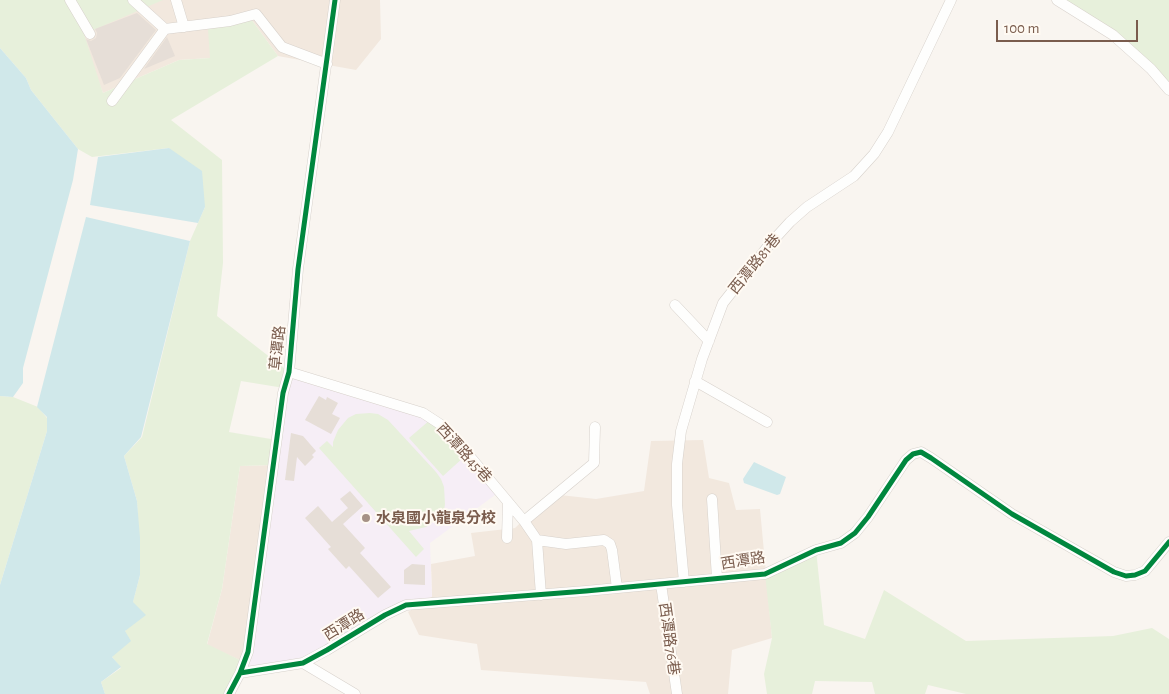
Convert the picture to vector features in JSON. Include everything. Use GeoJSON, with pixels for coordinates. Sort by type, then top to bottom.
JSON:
{"type":"FeatureCollection","features":[{"type":"Feature","properties":{"kind":"street"},"geometry":{"type":"LineString","coordinates":[[70,0],[90,34]]}},
{"type":"Feature","properties":{"kind":"street"},"geometry":{"type":"LineString","coordinates":[[133,0],[165,29]]}},
{"type":"Feature","properties":{"kind":"street"},"geometry":{"type":"LineString","coordinates":[[176,0],[184,27]]}},
{"type":"Feature","properties":{"kind":"street","name":"草潭路"},"geometry":{"type":"LineString","coordinates":[[229,694],[248,652],[283,393],[289,372],[298,269],[336,0]]}},
{"type":"Feature","properties":{"kind":"street","name":"西潭路81巷"},"geometry":{"type":"LineString","coordinates":[[684,582],[677,505],[681,431],[723,303],[769,244],[807,207],[854,176],[874,154],[888,132],[951,0]]}},
{"type":"Feature","properties":{"kind":"street"},"geometry":{"type":"LineString","coordinates":[[1057,0],[1113,34],[1151,69],[1169,90]]}},
{"type":"Feature","properties":{"kind":"street"},"geometry":{"type":"LineString","coordinates":[[112,101],[165,29],[230,21],[256,14],[282,47],[326,64]]}},
{"type":"Feature","properties":{"kind":"street"},"geometry":{"type":"LineString","coordinates":[[676,305],[709,341]]}},
{"type":"Feature","properties":{"kind":"street","name":"西潭路45巷"},"geometry":{"type":"LineString","coordinates":[[289,372],[424,412],[446,428],[524,521],[537,540]]}},
{"type":"Feature","properties":{"kind":"street"},"geometry":{"type":"LineString","coordinates":[[696,381],[767,422]]}},
{"type":"Feature","properties":{"kind":"street"},"geometry":{"type":"LineString","coordinates":[[524,521],[594,463],[594,428]]}},
{"type":"Feature","properties":{"kind":"street","name":"西潭路"},"geometry":{"type":"LineString","coordinates":[[240,673],[303,663],[328,650],[385,614],[406,605],[765,574],[816,550],[841,543],[855,533],[906,460],[913,454],[921,452],[1012,514],[1114,572],[1126,576],[1136,575],[1145,570],[1168,548]]}},
{"type":"Feature","properties":{"kind":"street"},"geometry":{"type":"LineString","coordinates":[[712,499],[717,578]]}},
{"type":"Feature","properties":{"kind":"street"},"geometry":{"type":"LineString","coordinates":[[507,538],[508,502]]}},
{"type":"Feature","properties":{"kind":"street"},"geometry":{"type":"LineString","coordinates":[[541,594],[537,540],[566,544],[604,540],[610,544],[612,550],[617,588]]}},
{"type":"Feature","properties":{"kind":"street","name":"西潭路76巷"},"geometry":{"type":"LineString","coordinates":[[662,584],[677,694]]}},
{"type":"Feature","properties":{"kind":"street"},"geometry":{"type":"LineString","coordinates":[[303,663],[355,694]]}},
{"type":"Feature","properties":{"kind":"shaded area"},"geometry":{"type":"Polygon","coordinates":[[[159,0],[380,0],[381,39],[356,70],[278,56],[251,19],[210,58],[179,60],[103,93],[79,30],[159,0]]]}},
{"type":"Feature","properties":{"kind":"shaded area","name":"水泉國小龍泉分校"},"geometry":{"type":"Polygon","coordinates":[[[289,372],[423,413],[446,428],[499,492],[430,543],[432,597],[406,605],[307,665],[240,673],[289,372]]]}},
{"type":"Feature","properties":{"kind":"shaded area"},"geometry":{"type":"Polygon","coordinates":[[[703,440],[709,478],[729,483],[736,510],[760,509],[772,638],[732,650],[728,694],[650,694],[646,682],[481,670],[477,644],[419,635],[408,612],[432,597],[431,564],[475,556],[471,533],[515,528],[551,494],[596,499],[644,491],[651,441],[703,440]]]}},
{"type":"Feature","properties":{"kind":"shaded area"},"geometry":{"type":"Polygon","coordinates":[[[274,465],[246,663],[207,645],[222,589],[240,466],[274,465]]]}},
{"type":"Feature","properties":{"kind":"green space"},"geometry":{"type":"Polygon","coordinates":[[[0,0],[163,0],[84,34],[103,93],[179,60],[210,58],[208,29],[251,19],[278,56],[171,120],[222,160],[223,263],[217,316],[289,372],[284,388],[241,381],[229,432],[277,440],[274,465],[240,466],[222,589],[207,644],[246,663],[229,694],[105,694],[101,682],[121,668],[112,657],[125,632],[140,575],[137,501],[124,456],[142,437],[190,241],[205,207],[169,148],[92,157],[78,149],[31,90],[26,78],[0,48],[0,0]]]}},
{"type":"Feature","properties":{"kind":"green space"},"geometry":{"type":"Polygon","coordinates":[[[1058,0],[1169,0],[1169,90],[1151,69],[1058,0]]]}},
{"type":"Feature","properties":{"kind":"green space"},"geometry":{"type":"Polygon","coordinates":[[[0,396],[13,397],[38,407],[47,418],[47,431],[0,585],[0,396]]]}},
{"type":"Feature","properties":{"kind":"green space"},"geometry":{"type":"Polygon","coordinates":[[[356,414],[378,414],[388,420],[436,472],[444,487],[444,511],[426,527],[409,531],[424,549],[416,557],[319,448],[327,441],[333,447],[338,430],[348,418],[356,414]]]}},
{"type":"Feature","properties":{"kind":"green space"},"geometry":{"type":"Polygon","coordinates":[[[430,420],[464,457],[443,476],[409,438],[430,420]]]}},
{"type":"Feature","properties":{"kind":"green space"},"geometry":{"type":"Polygon","coordinates":[[[816,550],[824,625],[865,639],[884,590],[966,641],[1113,636],[1152,628],[1169,639],[1169,694],[966,694],[928,685],[925,694],[875,694],[872,682],[815,681],[812,694],[767,694],[764,674],[772,638],[765,574],[816,550]]]}},
{"type":"Feature","properties":{"kind":"water"},"geometry":{"type":"Polygon","coordinates":[[[0,48],[26,78],[31,90],[78,149],[73,180],[23,368],[23,383],[13,397],[0,396],[0,48]]]}},
{"type":"Feature","properties":{"kind":"water"},"geometry":{"type":"Polygon","coordinates":[[[169,148],[202,171],[205,207],[198,223],[90,205],[98,157],[169,148]]]}},
{"type":"Feature","properties":{"kind":"water"},"geometry":{"type":"Polygon","coordinates":[[[86,217],[190,241],[141,437],[124,456],[137,501],[140,538],[140,575],[133,602],[146,615],[125,631],[131,641],[112,657],[121,667],[101,682],[105,694],[0,694],[0,585],[47,431],[47,417],[37,407],[86,217]]]}},
{"type":"Feature","properties":{"kind":"water"},"geometry":{"type":"Polygon","coordinates":[[[754,462],[786,477],[780,494],[777,495],[744,483],[743,479],[754,462]]]}},
{"type":"Feature","properties":{"kind":"building"},"geometry":{"type":"Polygon","coordinates":[[[137,13],[156,30],[120,78],[104,85],[86,39],[91,41],[96,38],[97,33],[95,29],[137,13]]]}},
{"type":"Feature","properties":{"kind":"building"},"geometry":{"type":"Polygon","coordinates":[[[167,37],[175,56],[144,69],[167,37]]]}},
{"type":"Feature","properties":{"kind":"building"},"geometry":{"type":"Polygon","coordinates":[[[319,396],[326,400],[327,397],[338,403],[332,414],[340,418],[331,434],[305,420],[319,396]]]}},
{"type":"Feature","properties":{"kind":"building"},"geometry":{"type":"Polygon","coordinates":[[[291,433],[303,436],[316,451],[312,455],[314,457],[305,466],[297,457],[294,481],[285,480],[291,433]]]}},
{"type":"Feature","properties":{"kind":"building"},"geometry":{"type":"Polygon","coordinates":[[[350,491],[363,506],[343,524],[365,548],[360,553],[391,587],[378,598],[349,566],[346,569],[328,549],[331,547],[305,518],[318,506],[332,522],[348,508],[340,499],[350,491]]]}},
{"type":"Feature","properties":{"kind":"building"},"geometry":{"type":"Polygon","coordinates":[[[412,564],[425,565],[425,585],[404,584],[404,570],[412,564]]]}},
{"type":"Feature","properties":{"kind":"cycle path"},"geometry":{"type":"LineString","coordinates":[[229,694],[248,652],[283,393],[289,372],[298,269],[335,0]]}},
{"type":"Feature","properties":{"kind":"cycle path"},"geometry":{"type":"LineString","coordinates":[[240,673],[303,663],[385,615],[406,605],[586,591],[765,574],[816,550],[841,543],[855,533],[906,460],[913,454],[921,452],[1012,514],[1114,572],[1126,576],[1145,571],[1169,542]]}},
{"type":"Feature","properties":{"kind":"place","name":"水泉國小龍泉分校"},"geometry":{"type":"Point","coordinates":[366,518]}}]}
